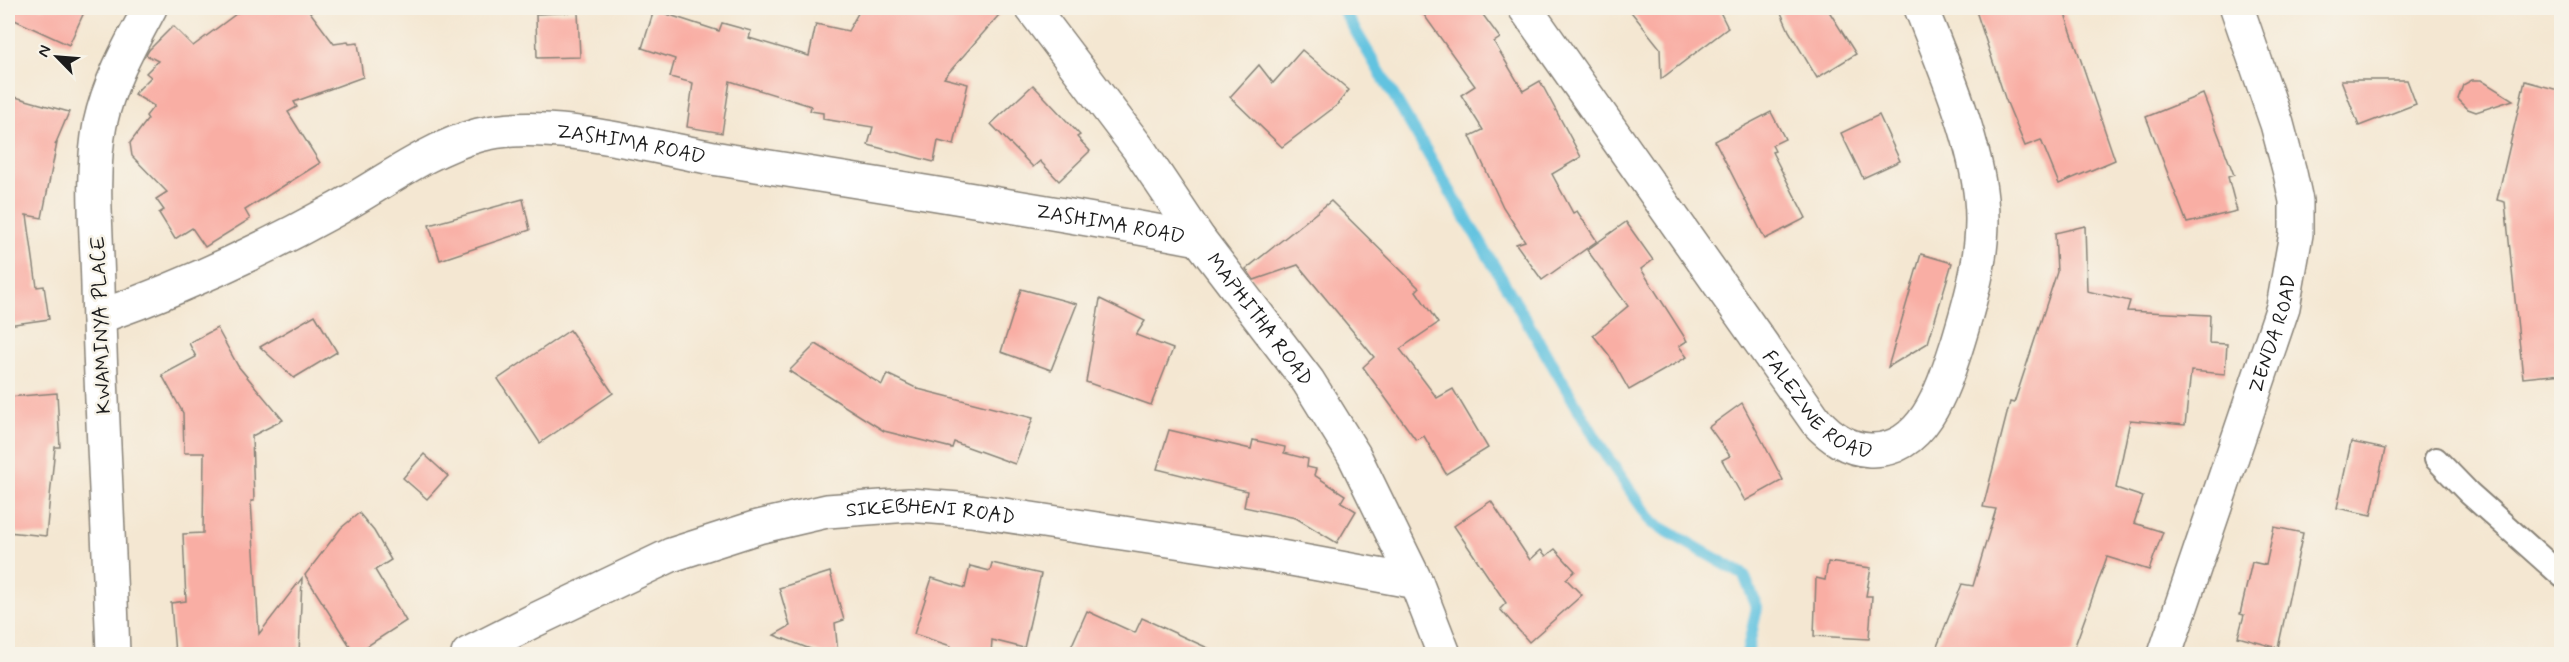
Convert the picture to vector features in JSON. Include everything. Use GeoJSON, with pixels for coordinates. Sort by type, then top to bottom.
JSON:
{"type":"FeatureCollection","features":[{"type":"Feature","properties":{"kind":"street","name":"KWAMINYA PLACE"},"geometry":{"type":"LineString","coordinates":[[113,654],[95,174],[100,126],[107,94],[150,8]]}},
{"type":"Feature","properties":{"kind":"street","name":"MAPHITHA ROAD"},"geometry":{"type":"LineString","coordinates":[[1032,8],[1138,148],[1199,239],[1308,381],[1354,455],[1416,582],[1444,654]]}},
{"type":"Feature","properties":{"kind":"street","name":"FALEZWE ROAD"},"geometry":{"type":"LineString","coordinates":[[1525,8],[1816,421],[1829,435],[1846,445],[1864,450],[1884,450],[1899,445],[1914,434],[1938,397],[1969,305],[1977,272],[1981,236],[1981,199],[1972,155],[1952,88],[1921,8]]}},
{"type":"Feature","properties":{"kind":"street","name":"ZENDA ROAD"},"geometry":{"type":"LineString","coordinates":[[2165,654],[2283,307],[2296,234],[2296,201],[2290,172],[2277,124],[2237,8]]}},
{"type":"Feature","properties":{"kind":"street","name":"ZASHIMA ROAD"},"geometry":{"type":"LineString","coordinates":[[99,317],[164,294],[252,254],[337,209],[404,169],[450,146],[480,135],[525,129],[589,135],[718,159],[1015,205],[1199,239]]}},
{"type":"Feature","properties":{"kind":"street","name":"SIKEBHENI ROAD"},"geometry":{"type":"LineString","coordinates":[[468,654],[671,555],[758,527],[838,510],[909,505],[971,510],[1275,556],[1416,582]]}},
{"type":"Feature","properties":{"kind":"lane"},"geometry":{"type":"LineString","coordinates":[[2436,459],[2469,493],[2562,576]]}},
{"type":"Feature","properties":{"kind":"building"},"geometry":{"type":"Polygon","coordinates":[[[8,8],[86,8],[69,45],[8,17],[8,8]]]}},
{"type":"Feature","properties":{"kind":"building"},"geometry":{"type":"Polygon","coordinates":[[[244,8],[307,8],[334,44],[358,43],[363,77],[294,102],[297,107],[288,112],[320,163],[245,210],[250,219],[205,247],[192,228],[175,239],[159,213],[164,210],[156,199],[167,192],[132,156],[130,143],[148,119],[146,116],[154,106],[134,94],[151,77],[146,73],[158,61],[146,55],[173,26],[193,46],[244,8]]]}},
{"type":"Feature","properties":{"kind":"building"},"geometry":{"type":"Polygon","coordinates":[[[861,8],[1005,8],[944,78],[968,84],[954,145],[938,141],[934,162],[868,145],[873,127],[823,119],[823,113],[810,111],[811,106],[730,81],[722,133],[687,127],[693,83],[670,77],[675,59],[642,48],[654,10],[719,31],[722,23],[751,31],[749,38],[809,56],[816,24],[848,31],[861,8]]]}},
{"type":"Feature","properties":{"kind":"building"},"geometry":{"type":"Polygon","coordinates":[[[1419,8],[1478,8],[1500,38],[1494,42],[1523,91],[1540,81],[1581,157],[1552,174],[1573,213],[1577,211],[1597,241],[1542,280],[1516,244],[1525,241],[1503,207],[1470,136],[1483,130],[1461,95],[1475,86],[1419,8]]]}},
{"type":"Feature","properties":{"kind":"building"},"geometry":{"type":"Polygon","coordinates":[[[1628,8],[1718,8],[1728,28],[1661,79],[1660,48],[1628,8]]]}},
{"type":"Feature","properties":{"kind":"building"},"geometry":{"type":"Polygon","coordinates":[[[1779,8],[1827,8],[1856,54],[1817,78],[1789,31],[1779,8]]]}},
{"type":"Feature","properties":{"kind":"building"},"geometry":{"type":"Polygon","coordinates":[[[1975,8],[2063,8],[2115,160],[2059,184],[2041,140],[2025,146],[2005,98],[1975,8]]]}},
{"type":"Feature","properties":{"kind":"building"},"geometry":{"type":"Polygon","coordinates":[[[578,12],[580,57],[537,58],[536,14],[578,12]]]}},
{"type":"Feature","properties":{"kind":"building"},"geometry":{"type":"Polygon","coordinates":[[[1302,50],[1349,90],[1336,106],[1282,147],[1230,97],[1259,65],[1273,83],[1302,50]]]}},
{"type":"Feature","properties":{"kind":"building"},"geometry":{"type":"Polygon","coordinates":[[[2341,80],[2407,80],[2416,104],[2359,126],[2341,80]]]}},
{"type":"Feature","properties":{"kind":"building"},"geometry":{"type":"Polygon","coordinates":[[[2472,80],[2481,80],[2513,100],[2476,112],[2468,109],[2458,99],[2463,85],[2472,80]]]}},
{"type":"Feature","properties":{"kind":"building"},"geometry":{"type":"Polygon","coordinates":[[[2525,81],[2562,91],[2562,374],[2523,378],[2505,202],[2497,200],[2525,81]]]}},
{"type":"Feature","properties":{"kind":"building"},"geometry":{"type":"Polygon","coordinates":[[[1033,85],[1080,135],[1077,137],[1090,151],[1059,181],[1040,161],[1033,167],[991,124],[1033,85]]]}},
{"type":"Feature","properties":{"kind":"building"},"geometry":{"type":"Polygon","coordinates":[[[2203,94],[2234,175],[2228,177],[2237,211],[2187,223],[2146,117],[2203,94]]]}},
{"type":"Feature","properties":{"kind":"building"},"geometry":{"type":"Polygon","coordinates":[[[8,95],[69,112],[55,145],[57,143],[42,218],[27,215],[37,287],[44,286],[49,319],[8,325],[8,95]]]}},
{"type":"Feature","properties":{"kind":"building"},"geometry":{"type":"Polygon","coordinates":[[[1771,112],[1785,139],[1772,145],[1775,151],[1772,152],[1806,218],[1765,239],[1715,141],[1771,112]]]}},
{"type":"Feature","properties":{"kind":"building"},"geometry":{"type":"Polygon","coordinates":[[[1879,115],[1900,161],[1863,178],[1841,133],[1879,115]]]}},
{"type":"Feature","properties":{"kind":"building"},"geometry":{"type":"Polygon","coordinates":[[[523,199],[530,230],[440,260],[429,225],[523,199]]]}},
{"type":"Feature","properties":{"kind":"building"},"geometry":{"type":"Polygon","coordinates":[[[1331,201],[1419,288],[1416,291],[1438,323],[1400,349],[1437,398],[1453,389],[1488,448],[1446,474],[1424,436],[1416,440],[1363,367],[1374,357],[1298,265],[1254,280],[1246,269],[1331,201]]]}},
{"type":"Feature","properties":{"kind":"building"},"geometry":{"type":"Polygon","coordinates":[[[1626,222],[1653,260],[1641,269],[1687,341],[1679,346],[1687,357],[1629,390],[1609,355],[1593,335],[1628,306],[1587,250],[1626,222]]]}},
{"type":"Feature","properties":{"kind":"building"},"geometry":{"type":"Polygon","coordinates":[[[2085,226],[2087,291],[2130,301],[2127,311],[2210,315],[2209,343],[2227,344],[2225,374],[2191,371],[2185,425],[2130,420],[2116,488],[2143,497],[2134,523],[2163,532],[2149,570],[2107,557],[2072,654],[1934,654],[1962,584],[1973,586],[1996,509],[1983,507],[2010,402],[2014,403],[2057,272],[2055,233],[2085,226]]]}},
{"type":"Feature","properties":{"kind":"building"},"geometry":{"type":"Polygon","coordinates":[[[1921,254],[1952,263],[1928,343],[1888,367],[1921,254]]]}},
{"type":"Feature","properties":{"kind":"building"},"geometry":{"type":"Polygon","coordinates":[[[1021,289],[1077,304],[1051,370],[1001,352],[1021,289]]]}},
{"type":"Feature","properties":{"kind":"building"},"geometry":{"type":"Polygon","coordinates":[[[1100,299],[1145,321],[1136,335],[1173,349],[1151,405],[1086,382],[1100,299]]]}},
{"type":"Feature","properties":{"kind":"building"},"geometry":{"type":"Polygon","coordinates":[[[315,315],[337,352],[294,378],[260,347],[315,315]]]}},
{"type":"Feature","properties":{"kind":"building"},"geometry":{"type":"Polygon","coordinates":[[[217,328],[238,366],[283,420],[252,436],[254,501],[251,501],[259,634],[302,578],[299,654],[175,654],[171,603],[186,601],[183,534],[203,533],[204,453],[184,453],[183,413],[162,375],[196,357],[189,343],[217,328]]]}},
{"type":"Feature","properties":{"kind":"building"},"geometry":{"type":"Polygon","coordinates":[[[570,330],[613,393],[540,443],[498,379],[570,330]]]}},
{"type":"Feature","properties":{"kind":"building"},"geometry":{"type":"Polygon","coordinates":[[[816,344],[882,385],[887,374],[918,389],[1033,418],[1015,464],[954,442],[952,448],[884,431],[789,371],[816,344]]]}},
{"type":"Feature","properties":{"kind":"building"},"geometry":{"type":"Polygon","coordinates":[[[57,393],[60,447],[55,447],[46,536],[8,532],[8,397],[57,393]]]}},
{"type":"Feature","properties":{"kind":"building"},"geometry":{"type":"Polygon","coordinates":[[[1742,403],[1783,480],[1745,501],[1722,460],[1730,456],[1709,427],[1742,403]]]}},
{"type":"Feature","properties":{"kind":"building"},"geometry":{"type":"Polygon","coordinates":[[[1169,430],[1251,449],[1253,440],[1285,447],[1284,453],[1308,459],[1307,467],[1316,469],[1314,475],[1345,495],[1341,502],[1356,511],[1337,543],[1296,518],[1244,507],[1247,491],[1157,469],[1169,430]]]}},
{"type":"Feature","properties":{"kind":"building"},"geometry":{"type":"Polygon","coordinates":[[[2351,442],[2385,449],[2371,515],[2337,508],[2351,442]]]}},
{"type":"Feature","properties":{"kind":"building"},"geometry":{"type":"Polygon","coordinates":[[[424,454],[448,476],[427,499],[403,478],[424,454]]]}},
{"type":"Feature","properties":{"kind":"building"},"geometry":{"type":"Polygon","coordinates":[[[1491,501],[1530,560],[1541,550],[1546,556],[1555,549],[1575,571],[1566,579],[1582,595],[1529,642],[1500,609],[1506,603],[1454,526],[1491,501]]]}},
{"type":"Feature","properties":{"kind":"building"},"geometry":{"type":"Polygon","coordinates":[[[359,513],[374,531],[391,560],[375,570],[406,621],[355,654],[305,575],[341,528],[359,513]]]}},
{"type":"Feature","properties":{"kind":"building"},"geometry":{"type":"Polygon","coordinates":[[[2274,527],[2303,533],[2278,648],[2238,637],[2244,615],[2240,614],[2252,562],[2266,565],[2274,527]]]}},
{"type":"Feature","properties":{"kind":"building"},"geometry":{"type":"Polygon","coordinates":[[[1828,562],[1871,568],[1866,596],[1872,596],[1869,639],[1814,636],[1816,578],[1825,580],[1828,562]]]}},
{"type":"Feature","properties":{"kind":"building"},"geometry":{"type":"Polygon","coordinates":[[[992,563],[1041,574],[1024,648],[992,640],[991,654],[950,654],[951,646],[914,634],[932,578],[965,588],[970,566],[990,571],[992,563]]]}},
{"type":"Feature","properties":{"kind":"building"},"geometry":{"type":"Polygon","coordinates":[[[830,572],[844,620],[835,623],[838,654],[823,654],[774,635],[790,626],[779,588],[830,572]]]}},
{"type":"Feature","properties":{"kind":"building"},"geometry":{"type":"Polygon","coordinates":[[[1087,611],[1135,633],[1142,618],[1221,654],[1068,654],[1087,611]]]}},
{"type":"Feature","properties":{"kind":"waterway"},"geometry":{"type":"LineString","coordinates":[[1342,8],[1605,454],[1653,523],[1744,575],[1757,607],[1747,654]]}}]}
